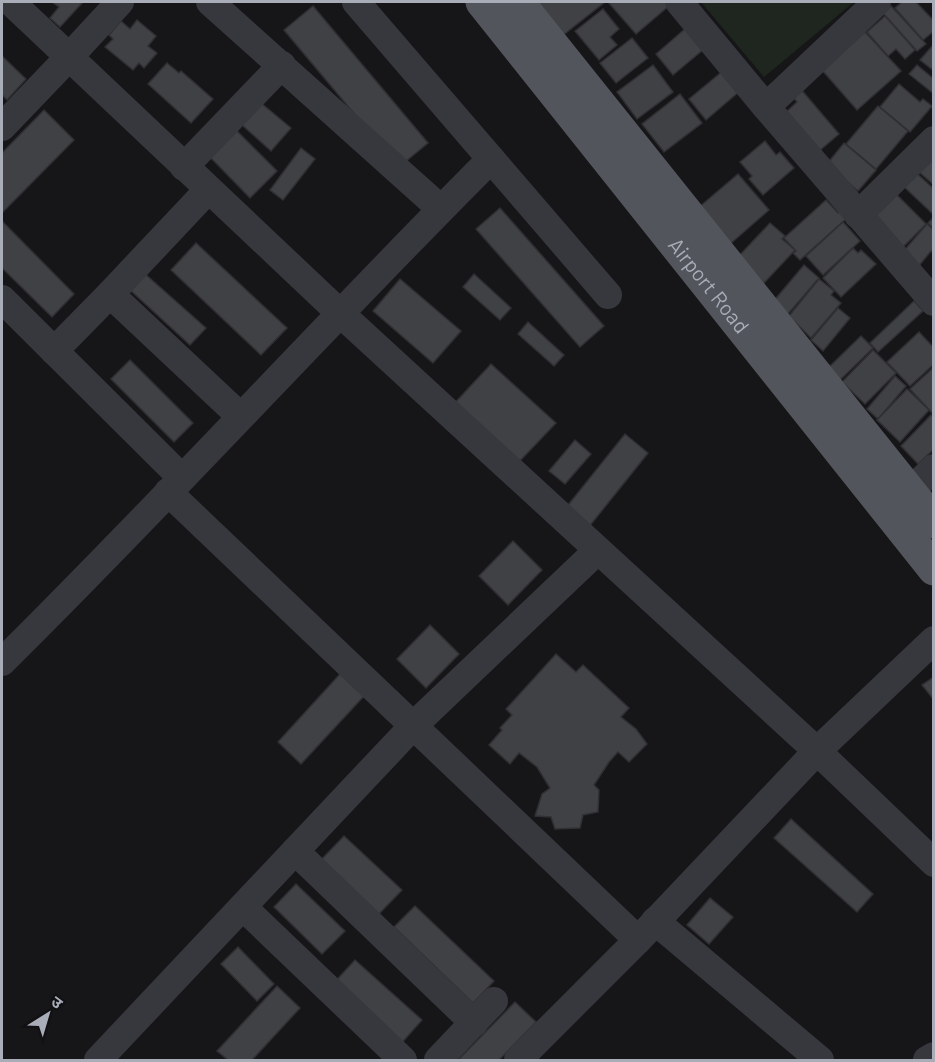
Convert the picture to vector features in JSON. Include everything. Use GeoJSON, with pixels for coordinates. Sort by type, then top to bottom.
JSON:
{"type":"FeatureCollection","features":[{"type":"Feature","properties":{"kind":"main road","name":"Airport Road"},"geometry":{"type":"LineString","coordinates":[[482,2],[933,569]]}},
{"type":"Feature","properties":{"kind":"main road","name":"Airport Road"},"geometry":{"type":"LineString","coordinates":[[518,2],[933,522]]}},
{"type":"Feature","properties":{"kind":"street"},"geometry":{"type":"LineString","coordinates":[[11,2],[208,190],[597,551],[817,751],[933,863]]}},
{"type":"Feature","properties":{"kind":"street"},"geometry":{"type":"LineString","coordinates":[[2,127],[120,2]]}},
{"type":"Feature","properties":{"kind":"street"},"geometry":{"type":"LineString","coordinates":[[210,2],[441,209]]}},
{"type":"Feature","properties":{"kind":"street"},"geometry":{"type":"LineString","coordinates":[[356,2],[608,295]]}},
{"type":"Feature","properties":{"kind":"street"},"geometry":{"type":"LineString","coordinates":[[679,2],[858,215],[933,299]]}},
{"type":"Feature","properties":{"kind":"street"},"geometry":{"type":"LineString","coordinates":[[766,107],[877,2]]}},
{"type":"Feature","properties":{"kind":"street"},"geometry":{"type":"LineString","coordinates":[[184,167],[282,65]]}},
{"type":"Feature","properties":{"kind":"street"},"geometry":{"type":"LineString","coordinates":[[858,215],[933,140]]}},
{"type":"Feature","properties":{"kind":"street"},"geometry":{"type":"LineString","coordinates":[[6,649],[175,485],[491,159]]}},
{"type":"Feature","properties":{"kind":"street"},"geometry":{"type":"LineString","coordinates":[[54,351],[208,190]]}},
{"type":"Feature","properties":{"kind":"street"},"geometry":{"type":"LineString","coordinates":[[110,294],[240,416]]}},
{"type":"Feature","properties":{"kind":"street"},"geometry":{"type":"LineString","coordinates":[[2,299],[54,351],[175,485],[413,726],[647,931],[820,1060]]}},
{"type":"Feature","properties":{"kind":"street"},"geometry":{"type":"LineString","coordinates":[[909,492],[933,468]]}},
{"type":"Feature","properties":{"kind":"street"},"geometry":{"type":"LineString","coordinates":[[98,1060],[413,726],[597,551]]}},
{"type":"Feature","properties":{"kind":"street"},"geometry":{"type":"LineString","coordinates":[[518,1060],[647,931],[817,751],[933,640]]}},
{"type":"Feature","properties":{"kind":"street"},"geometry":{"type":"LineString","coordinates":[[295,851],[474,1023]]}},
{"type":"Feature","properties":{"kind":"street"},"geometry":{"type":"LineString","coordinates":[[243,907],[403,1060]]}},
{"type":"Feature","properties":{"kind":"street"},"geometry":{"type":"LineString","coordinates":[[438,1060],[494,1001]]}},
{"type":"Feature","properties":{"kind":"street"},"geometry":{"type":"LineString","coordinates":[[927,1060],[933,1056]]}},
{"type":"Feature","properties":{"kind":"shaded area"},"geometry":{"type":"Polygon","coordinates":[[[701,2],[854,2],[764,77],[701,2]]]}},
{"type":"Feature","properties":{"kind":"building"},"geometry":{"type":"Polygon","coordinates":[[[52,2],[83,2],[60,27],[50,18],[59,7],[52,2]]]}},
{"type":"Feature","properties":{"kind":"building"},"geometry":{"type":"Polygon","coordinates":[[[534,2],[605,2],[562,36],[534,2]]]}},
{"type":"Feature","properties":{"kind":"building"},"geometry":{"type":"Polygon","coordinates":[[[608,2],[667,2],[670,5],[636,34],[608,2]]]}},
{"type":"Feature","properties":{"kind":"building"},"geometry":{"type":"Polygon","coordinates":[[[902,2],[916,2],[934,21],[934,31],[923,40],[895,8],[902,2]]]}},
{"type":"Feature","properties":{"kind":"building"},"geometry":{"type":"Polygon","coordinates":[[[313,6],[428,143],[399,167],[284,30],[313,6]]]}},
{"type":"Feature","properties":{"kind":"building"},"geometry":{"type":"Polygon","coordinates":[[[891,6],[926,44],[917,51],[883,13],[891,6]]]}},
{"type":"Feature","properties":{"kind":"building"},"geometry":{"type":"Polygon","coordinates":[[[603,9],[619,29],[610,37],[617,45],[599,60],[575,31],[603,9]]]}},
{"type":"Feature","properties":{"kind":"building"},"geometry":{"type":"Polygon","coordinates":[[[885,16],[915,50],[905,59],[896,49],[888,56],[867,32],[885,16]]]}},
{"type":"Feature","properties":{"kind":"building"},"geometry":{"type":"Polygon","coordinates":[[[137,20],[156,36],[148,46],[157,53],[144,68],[139,63],[133,70],[105,47],[113,39],[109,35],[121,21],[130,29],[137,20]]]}},
{"type":"Feature","properties":{"kind":"building"},"geometry":{"type":"Polygon","coordinates":[[[686,28],[704,49],[673,75],[656,54],[686,28]]]}},
{"type":"Feature","properties":{"kind":"building"},"geometry":{"type":"Polygon","coordinates":[[[865,32],[901,71],[857,110],[822,70],[865,32]]]}},
{"type":"Feature","properties":{"kind":"building"},"geometry":{"type":"Polygon","coordinates":[[[632,38],[648,58],[616,83],[600,63],[632,38]]]}},
{"type":"Feature","properties":{"kind":"building"},"geometry":{"type":"Polygon","coordinates":[[[934,44],[934,71],[920,60],[934,44]]]}},
{"type":"Feature","properties":{"kind":"building"},"geometry":{"type":"Polygon","coordinates":[[[2,56],[26,79],[7,100],[2,95],[2,56]]]}},
{"type":"Feature","properties":{"kind":"building"},"geometry":{"type":"Polygon","coordinates":[[[167,63],[179,73],[181,71],[213,99],[191,123],[148,84],[167,63]]]}},
{"type":"Feature","properties":{"kind":"building"},"geometry":{"type":"Polygon","coordinates":[[[653,65],[673,92],[637,119],[617,92],[653,65]]]}},
{"type":"Feature","properties":{"kind":"building"},"geometry":{"type":"Polygon","coordinates":[[[917,65],[934,79],[934,94],[909,74],[917,65]]]}},
{"type":"Feature","properties":{"kind":"building"},"geometry":{"type":"Polygon","coordinates":[[[724,70],[741,90],[706,120],[689,99],[724,70]]]}},
{"type":"Feature","properties":{"kind":"building"},"geometry":{"type":"Polygon","coordinates":[[[899,84],[920,102],[923,99],[932,106],[910,132],[880,107],[899,84]]]}},
{"type":"Feature","properties":{"kind":"building"},"geometry":{"type":"Polygon","coordinates":[[[799,87],[839,134],[818,152],[785,113],[797,102],[791,94],[799,87]]]}},
{"type":"Feature","properties":{"kind":"building"},"geometry":{"type":"Polygon","coordinates":[[[680,94],[702,123],[664,152],[642,124],[680,94]]]}},
{"type":"Feature","properties":{"kind":"building"},"geometry":{"type":"Polygon","coordinates":[[[261,103],[291,128],[271,151],[242,125],[261,103]]]}},
{"type":"Feature","properties":{"kind":"building"},"geometry":{"type":"Polygon","coordinates":[[[878,106],[908,131],[876,169],[846,144],[878,106]]]}},
{"type":"Feature","properties":{"kind":"building"},"geometry":{"type":"Polygon","coordinates":[[[44,110],[74,140],[2,213],[2,153],[44,110]]]}},
{"type":"Feature","properties":{"kind":"building"},"geometry":{"type":"Polygon","coordinates":[[[237,131],[277,171],[250,198],[210,157],[237,131]]]}},
{"type":"Feature","properties":{"kind":"building"},"geometry":{"type":"Polygon","coordinates":[[[765,141],[776,155],[780,152],[794,168],[763,195],[749,179],[752,176],[740,162],[765,141]]]}},
{"type":"Feature","properties":{"kind":"building"},"geometry":{"type":"Polygon","coordinates":[[[844,143],[876,170],[858,191],[827,164],[844,143]]]}},
{"type":"Feature","properties":{"kind":"building"},"geometry":{"type":"Polygon","coordinates":[[[301,148],[315,159],[283,200],[270,190],[301,148]]]}},
{"type":"Feature","properties":{"kind":"building"},"geometry":{"type":"Polygon","coordinates":[[[934,159],[934,185],[918,171],[934,159]]]}},
{"type":"Feature","properties":{"kind":"building"},"geometry":{"type":"Polygon","coordinates":[[[913,170],[934,189],[934,215],[901,184],[913,170]]]}},
{"type":"Feature","properties":{"kind":"building"},"geometry":{"type":"Polygon","coordinates":[[[738,174],[769,210],[729,245],[698,208],[738,174]]]}},
{"type":"Feature","properties":{"kind":"building"},"geometry":{"type":"Polygon","coordinates":[[[895,193],[926,224],[902,248],[871,217],[895,193]]]}},
{"type":"Feature","properties":{"kind":"building"},"geometry":{"type":"Polygon","coordinates":[[[826,200],[838,213],[840,211],[847,218],[800,260],[793,253],[796,251],[784,238],[826,200]]]}},
{"type":"Feature","properties":{"kind":"building"},"geometry":{"type":"Polygon","coordinates":[[[500,208],[604,326],[580,347],[476,229],[500,208]]]}},
{"type":"Feature","properties":{"kind":"building"},"geometry":{"type":"Polygon","coordinates":[[[934,217],[934,229],[928,223],[934,217]]]}},
{"type":"Feature","properties":{"kind":"building"},"geometry":{"type":"Polygon","coordinates":[[[2,221],[74,294],[52,317],[2,268],[2,221]]]}},
{"type":"Feature","properties":{"kind":"building"},"geometry":{"type":"Polygon","coordinates":[[[843,222],[860,241],[823,275],[806,256],[843,222]]]}},
{"type":"Feature","properties":{"kind":"building"},"geometry":{"type":"Polygon","coordinates":[[[770,223],[785,236],[782,239],[795,250],[764,283],[737,258],[770,223]]]}},
{"type":"Feature","properties":{"kind":"building"},"geometry":{"type":"Polygon","coordinates":[[[927,224],[934,230],[934,253],[931,251],[918,267],[902,253],[927,224]]]}},
{"type":"Feature","properties":{"kind":"building"},"geometry":{"type":"Polygon","coordinates":[[[196,243],[287,328],[261,355],[171,270],[196,243]]]}},
{"type":"Feature","properties":{"kind":"building"},"geometry":{"type":"Polygon","coordinates":[[[853,248],[858,253],[861,250],[876,264],[841,297],[823,278],[853,248]]]}},
{"type":"Feature","properties":{"kind":"building"},"geometry":{"type":"Polygon","coordinates":[[[804,265],[819,278],[787,315],[772,303],[804,265]]]}},
{"type":"Feature","properties":{"kind":"building"},"geometry":{"type":"Polygon","coordinates":[[[144,273],[206,328],[190,345],[129,289],[144,273]]]}},
{"type":"Feature","properties":{"kind":"building"},"geometry":{"type":"Polygon","coordinates":[[[474,274],[511,308],[500,320],[463,287],[474,274]]]}},
{"type":"Feature","properties":{"kind":"building"},"geometry":{"type":"Polygon","coordinates":[[[400,279],[461,331],[433,363],[373,311],[400,279]]]}},
{"type":"Feature","properties":{"kind":"building"},"geometry":{"type":"Polygon","coordinates":[[[819,279],[834,291],[831,295],[841,303],[811,338],[789,316],[819,279]]]}},
{"type":"Feature","properties":{"kind":"building"},"geometry":{"type":"Polygon","coordinates":[[[914,301],[923,311],[878,352],[870,343],[914,301]]]}},
{"type":"Feature","properties":{"kind":"building"},"geometry":{"type":"Polygon","coordinates":[[[838,308],[850,318],[823,351],[811,340],[838,308]]]}},
{"type":"Feature","properties":{"kind":"building"},"geometry":{"type":"Polygon","coordinates":[[[528,322],[564,355],[554,366],[518,334],[528,322]]]}},
{"type":"Feature","properties":{"kind":"building"},"geometry":{"type":"Polygon","coordinates":[[[919,332],[934,348],[934,364],[910,386],[887,362],[919,332]]]}},
{"type":"Feature","properties":{"kind":"building"},"geometry":{"type":"Polygon","coordinates":[[[861,336],[873,348],[840,380],[828,368],[861,336]]]}},
{"type":"Feature","properties":{"kind":"building"},"geometry":{"type":"Polygon","coordinates":[[[873,350],[896,373],[865,404],[842,382],[873,350]]]}},
{"type":"Feature","properties":{"kind":"building"},"geometry":{"type":"Polygon","coordinates":[[[130,360],[193,423],[174,442],[111,379],[130,360]]]}},
{"type":"Feature","properties":{"kind":"building"},"geometry":{"type":"Polygon","coordinates":[[[491,364],[556,423],[516,465],[452,406],[491,364]]]}},
{"type":"Feature","properties":{"kind":"building"},"geometry":{"type":"Polygon","coordinates":[[[934,367],[934,415],[910,389],[934,367]]]}},
{"type":"Feature","properties":{"kind":"building"},"geometry":{"type":"Polygon","coordinates":[[[895,376],[906,386],[878,419],[867,409],[895,376]]]}},
{"type":"Feature","properties":{"kind":"building"},"geometry":{"type":"Polygon","coordinates":[[[907,389],[929,410],[900,442],[877,420],[907,389]]]}},
{"type":"Feature","properties":{"kind":"building"},"geometry":{"type":"Polygon","coordinates":[[[931,415],[934,417],[934,449],[918,464],[901,446],[931,415]]]}},
{"type":"Feature","properties":{"kind":"building"},"geometry":{"type":"Polygon","coordinates":[[[625,434],[648,453],[588,528],[565,509],[625,434]]]}},
{"type":"Feature","properties":{"kind":"building"},"geometry":{"type":"Polygon","coordinates":[[[575,440],[591,454],[565,484],[549,471],[575,440]]]}},
{"type":"Feature","properties":{"kind":"building"},"geometry":{"type":"Polygon","coordinates":[[[513,541],[542,570],[508,605],[479,576],[513,541]]]}},
{"type":"Feature","properties":{"kind":"building"},"geometry":{"type":"Polygon","coordinates":[[[430,625],[459,654],[426,688],[397,659],[430,625]]]}},
{"type":"Feature","properties":{"kind":"building"},"geometry":{"type":"Polygon","coordinates":[[[556,654],[576,672],[583,665],[629,708],[621,717],[636,729],[647,744],[629,762],[618,752],[609,762],[594,785],[599,790],[598,812],[583,815],[580,828],[555,829],[551,817],[535,816],[542,794],[550,788],[537,767],[519,753],[510,764],[489,745],[512,715],[506,709],[556,654]]]}},
{"type":"Feature","properties":{"kind":"building"},"geometry":{"type":"Polygon","coordinates":[[[340,674],[364,696],[301,764],[278,742],[340,674]]]}},
{"type":"Feature","properties":{"kind":"building"},"geometry":{"type":"Polygon","coordinates":[[[934,677],[934,700],[922,685],[934,677]]]}},
{"type":"Feature","properties":{"kind":"building"},"geometry":{"type":"Polygon","coordinates":[[[791,819],[873,894],[857,912],[774,838],[791,819]]]}},
{"type":"Feature","properties":{"kind":"building"},"geometry":{"type":"Polygon","coordinates":[[[344,836],[402,890],[378,915],[320,861],[344,836]]]}},
{"type":"Feature","properties":{"kind":"building"},"geometry":{"type":"Polygon","coordinates":[[[296,884],[345,931],[322,954],[274,907],[296,884]]]}},
{"type":"Feature","properties":{"kind":"building"},"geometry":{"type":"Polygon","coordinates":[[[710,898],[733,917],[709,944],[687,925],[710,898]]]}},
{"type":"Feature","properties":{"kind":"building"},"geometry":{"type":"Polygon","coordinates":[[[415,906],[494,981],[473,1003],[394,927],[415,906]]]}},
{"type":"Feature","properties":{"kind":"building"},"geometry":{"type":"Polygon","coordinates":[[[238,947],[274,984],[257,1001],[221,964],[238,947]]]}},
{"type":"Feature","properties":{"kind":"building"},"geometry":{"type":"Polygon","coordinates":[[[355,960],[422,1020],[398,1047],[331,986],[355,960]]]}},
{"type":"Feature","properties":{"kind":"building"},"geometry":{"type":"Polygon","coordinates":[[[277,986],[300,1008],[252,1060],[228,1060],[217,1051],[277,986]]]}},
{"type":"Feature","properties":{"kind":"building"},"geometry":{"type":"Polygon","coordinates":[[[515,1002],[536,1022],[499,1060],[458,1060],[515,1002]]]}}]}
